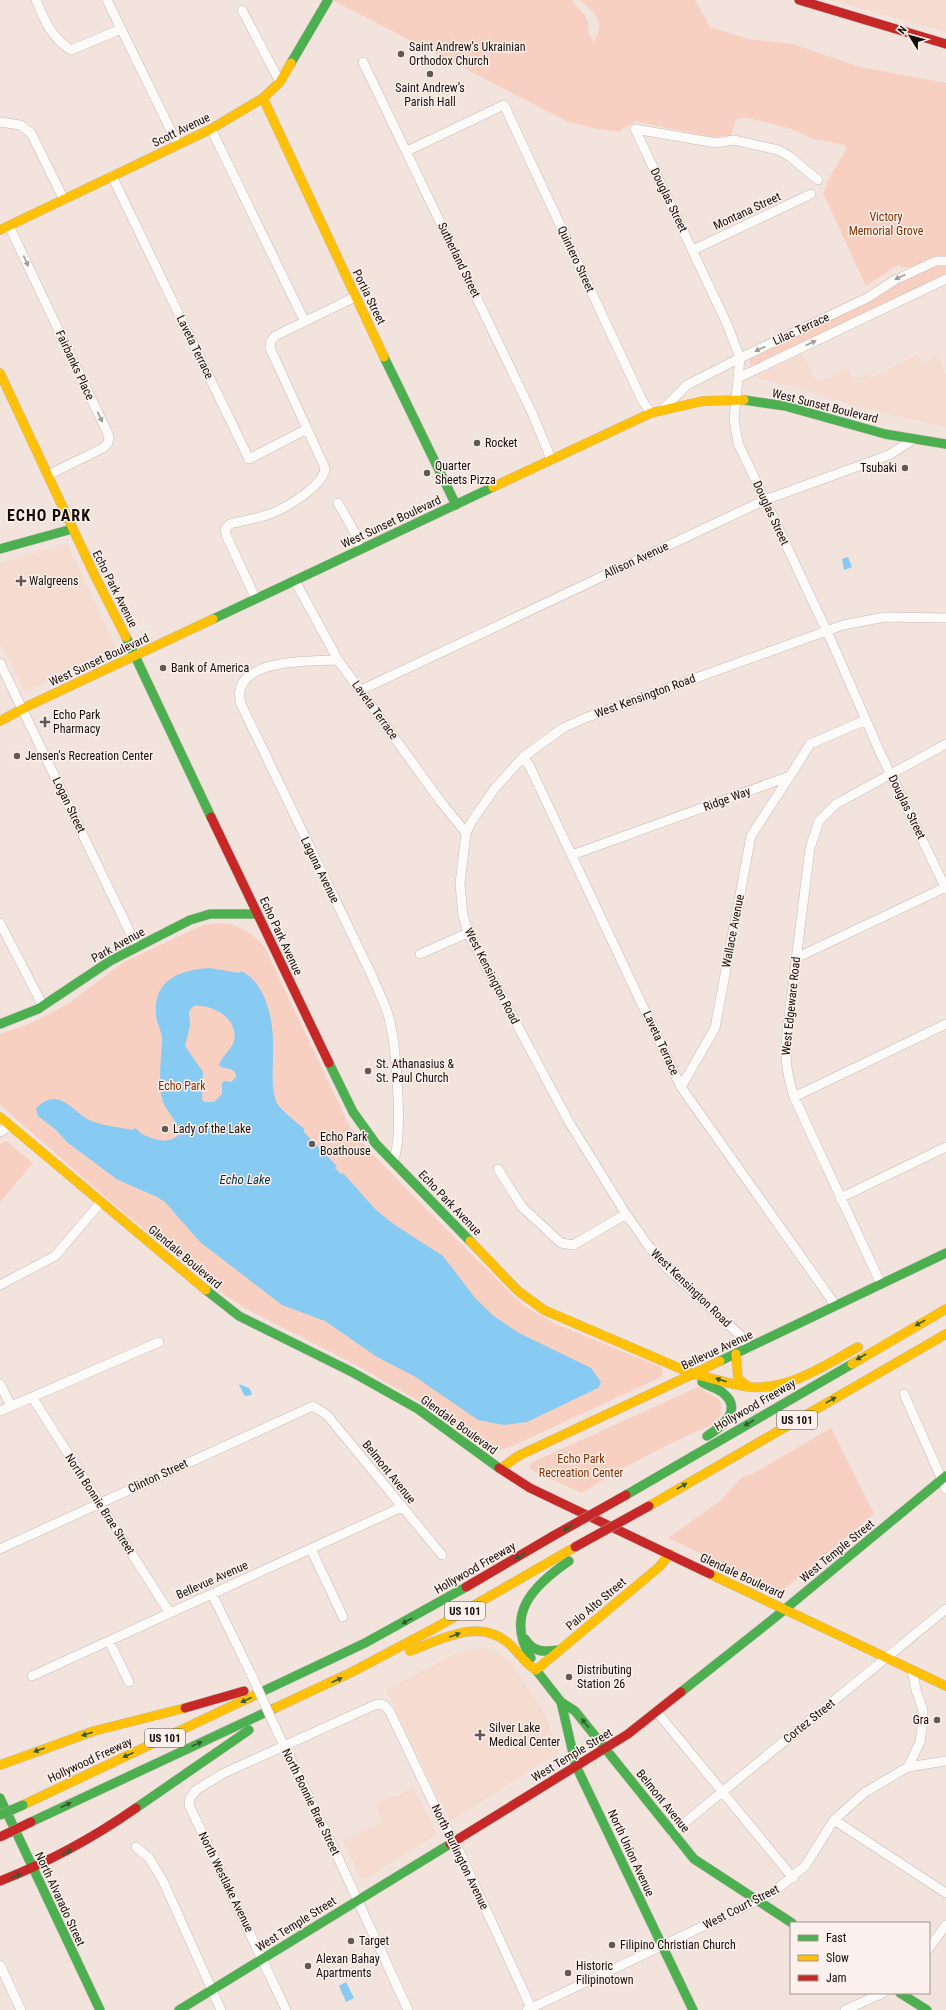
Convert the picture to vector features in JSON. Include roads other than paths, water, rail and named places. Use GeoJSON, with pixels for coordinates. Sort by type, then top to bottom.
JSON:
{"type":"FeatureCollection","features":[{"type":"Feature","properties":{"kind":"main road","name":"Scott Avenue"},"geometry":{"type":"LineString","coordinates":[[0,230],[211,129],[263,98],[280,82],[328,0]]}},
{"type":"Feature","properties":{"kind":"main road"},"geometry":{"type":"LineString","coordinates":[[799,0],[946,44]]}},
{"type":"Feature","properties":{"kind":"main road","name":"Portia Street"},"geometry":{"type":"LineString","coordinates":[[263,98],[355,297],[456,505]]}},
{"type":"Feature","properties":{"kind":"main road","name":"Echo Park Avenue"},"geometry":{"type":"LineString","coordinates":[[0,372],[72,529],[135,657],[256,914],[353,1112],[367,1133],[526,1298],[544,1310],[693,1374]]}},
{"type":"Feature","properties":{"kind":"main road","name":"West Sunset Boulevard"},"geometry":{"type":"LineString","coordinates":[[0,721],[22,709],[256,600],[551,459],[651,413],[663,409],[719,399],[737,399],[793,408],[865,430],[946,444]]}},
{"type":"Feature","properties":{"kind":"main road"},"geometry":{"type":"LineString","coordinates":[[0,549],[72,529]]}},
{"type":"Feature","properties":{"kind":"main road","name":"Park Avenue"},"geometry":{"type":"LineString","coordinates":[[0,1024],[23,1017],[70,990],[95,971],[137,947],[196,917],[229,912],[243,915],[256,914]]}},
{"type":"Feature","properties":{"kind":"main road","name":"Glendale Boulevard"},"geometry":{"type":"LineString","coordinates":[[0,1117],[239,1316],[407,1402],[432,1418],[500,1469],[530,1488],[946,1686]]}},
{"type":"Feature","properties":{"kind":"main road","name":"Bellevue Avenue"},"geometry":{"type":"LineString","coordinates":[[500,1469],[518,1456],[749,1348],[946,1253]]}},
{"type":"Feature","properties":{"kind":"main road","name":"Hollywood Freeway"},"geometry":{"type":"LineString","coordinates":[[0,1816],[395,1628],[946,1309]]}},
{"type":"Feature","properties":{"kind":"main road","name":"US 101"},"geometry":{"type":"LineString","coordinates":[[0,1837],[321,1687],[429,1632],[580,1549],[649,1506],[946,1334]]}},
{"type":"Feature","properties":{"kind":"main road"},"geometry":{"type":"LineString","coordinates":[[693,1374],[714,1377],[749,1387],[782,1384],[806,1374],[858,1347],[894,1338]]}},
{"type":"Feature","properties":{"kind":"main road"},"geometry":{"type":"LineString","coordinates":[[736,1354],[738,1379],[749,1387]]}},
{"type":"Feature","properties":{"kind":"main road"},"geometry":{"type":"LineString","coordinates":[[626,1495],[726,1422],[729,1417],[730,1404],[723,1393],[703,1383],[693,1374]]}},
{"type":"Feature","properties":{"kind":"main road","name":"West Temple Street"},"geometry":{"type":"LineString","coordinates":[[179,2010],[628,1734],[785,1609],[944,1478]]}},
{"type":"Feature","properties":{"kind":"main road"},"geometry":{"type":"LineString","coordinates":[[536,1670],[522,1644],[522,1616],[529,1597],[541,1582],[580,1549]]}},
{"type":"Feature","properties":{"kind":"main road","name":"Palo Alto Street"},"geometry":{"type":"LineString","coordinates":[[536,1670],[659,1567],[670,1554]]}},
{"type":"Feature","properties":{"kind":"main road"},"geometry":{"type":"LineString","coordinates":[[522,1616],[522,1633],[529,1646],[540,1652],[559,1650]]}},
{"type":"Feature","properties":{"kind":"main road"},"geometry":{"type":"LineString","coordinates":[[352,1672],[464,1631],[473,1630],[490,1632],[501,1637],[511,1645],[527,1664],[536,1670]]}},
{"type":"Feature","properties":{"kind":"main road","name":"Belmont Avenue"},"geometry":{"type":"LineString","coordinates":[[536,1670],[561,1702],[575,1711],[694,1859],[790,1922]]}},
{"type":"Feature","properties":{"kind":"main road"},"geometry":{"type":"LineString","coordinates":[[0,1765],[94,1731],[186,1708],[306,1671]]}},
{"type":"Feature","properties":{"kind":"main road"},"geometry":{"type":"LineString","coordinates":[[0,1881],[47,1864],[97,1833],[231,1740],[321,1687]]}},
{"type":"Feature","properties":{"kind":"main road","name":"North Union Avenue"},"geometry":{"type":"LineString","coordinates":[[561,1702],[576,1766],[693,2010]]}},
{"type":"Feature","properties":{"kind":"main road","name":"North Alvarado Street"},"geometry":{"type":"LineString","coordinates":[[0,1798],[100,2010]]}},
{"type":"Feature","properties":{"kind":"main road"},"geometry":{"type":"LineString","coordinates":[[902,1994],[927,2010]]}},
{"type":"Feature","properties":{"kind":"street"},"geometry":{"type":"LineString","coordinates":[[36,0],[45,22],[59,43],[71,50],[121,29]]}},
{"type":"Feature","properties":{"kind":"street"},"geometry":{"type":"LineString","coordinates":[[107,0],[178,145]]}},
{"type":"Feature","properties":{"kind":"street"},"geometry":{"type":"LineString","coordinates":[[242,10],[280,82]]}},
{"type":"Feature","properties":{"kind":"street","name":"Sutherland Street"},"geometry":{"type":"LineString","coordinates":[[363,62],[533,414],[551,459]]}},
{"type":"Feature","properties":{"kind":"street","name":"Quintero Street"},"geometry":{"type":"LineString","coordinates":[[407,151],[504,105],[642,400],[651,413]]}},
{"type":"Feature","properties":{"kind":"street"},"geometry":{"type":"LineString","coordinates":[[0,122],[20,125],[31,133],[64,200]]}},
{"type":"Feature","properties":{"kind":"street"},"geometry":{"type":"LineString","coordinates":[[211,129],[306,322]]}},
{"type":"Feature","properties":{"kind":"street","name":"Douglas Street"},"geometry":{"type":"LineString","coordinates":[[818,180],[789,156],[778,150],[734,140],[716,143],[635,129],[727,324],[740,358],[734,419],[737,437],[891,774],[946,888]]}},
{"type":"Feature","properties":{"kind":"street","name":"Laveta Terrace"},"geometry":{"type":"LineString","coordinates":[[112,176],[249,459],[307,429]]}},
{"type":"Feature","properties":{"kind":"street","name":"Montana Street"},"geometry":{"type":"LineString","coordinates":[[693,250],[811,194]]}},
{"type":"Feature","properties":{"kind":"street","name":"Fairbanks Place"},"geometry":{"type":"LineString","coordinates":[[9,226],[109,436],[108,443],[103,448],[48,474]]}},
{"type":"Feature","properties":{"kind":"street","name":"Lilac Terrace"},"geometry":{"type":"LineString","coordinates":[[663,409],[687,385],[740,358],[867,298],[895,280],[936,261],[946,261]]}},
{"type":"Feature","properties":{"kind":"street"},"geometry":{"type":"LineString","coordinates":[[738,378],[946,279]]}},
{"type":"Feature","properties":{"kind":"street"},"geometry":{"type":"LineString","coordinates":[[256,600],[226,535],[225,529],[230,524],[275,512],[299,498],[320,482],[325,468],[270,348],[271,341],[275,336],[355,297]]}},
{"type":"Feature","properties":{"kind":"street","name":"Allison Avenue"},"geometry":{"type":"LineString","coordinates":[[361,690],[765,500],[889,456],[914,439]]}},
{"type":"Feature","properties":{"kind":"street"},"geometry":{"type":"LineString","coordinates":[[338,503],[356,535],[361,549]]}},
{"type":"Feature","properties":{"kind":"street","name":"Laveta Terrace"},"geometry":{"type":"LineString","coordinates":[[295,581],[338,660],[441,802],[466,833]]}},
{"type":"Feature","properties":{"kind":"street","name":"West Kensington Road"},"geometry":{"type":"LineString","coordinates":[[749,1348],[741,1336],[668,1269],[650,1248],[626,1214],[569,1122],[468,933],[463,915],[460,884],[466,833],[482,804],[523,757],[563,728],[585,718],[826,630],[864,620],[885,617],[946,618]]}},
{"type":"Feature","properties":{"kind":"street","name":"Laguna Avenue"},"geometry":{"type":"LineString","coordinates":[[338,660],[292,663],[264,668],[247,678],[241,684],[238,696],[240,704],[373,978],[389,1018],[395,1048],[399,1134],[397,1153],[393,1161]]}},
{"type":"Feature","properties":{"kind":"street","name":"Logan Street"},"geometry":{"type":"LineString","coordinates":[[0,664],[137,947]]}},
{"type":"Feature","properties":{"kind":"street"},"geometry":{"type":"LineString","coordinates":[[790,776],[810,744],[866,720]]}},
{"type":"Feature","properties":{"kind":"street","name":"West Edgeware Road"},"geometry":{"type":"LineString","coordinates":[[881,1284],[794,1097],[787,1075],[785,1057],[796,958],[810,848],[819,821],[836,804],[946,744]]}},
{"type":"Feature","properties":{"kind":"street","name":"Laveta Terrace"},"geometry":{"type":"LineString","coordinates":[[523,757],[529,765],[681,1087],[836,1306]]}},
{"type":"Feature","properties":{"kind":"street","name":"Ridge Way"},"geometry":{"type":"LineString","coordinates":[[572,855],[790,776]]}},
{"type":"Feature","properties":{"kind":"street","name":"Wallace Avenue"},"geometry":{"type":"LineString","coordinates":[[681,1087],[715,1028],[751,836],[790,776]]}},
{"type":"Feature","properties":{"kind":"street"},"geometry":{"type":"LineString","coordinates":[[796,958],[946,888]]}},
{"type":"Feature","properties":{"kind":"street"},"geometry":{"type":"LineString","coordinates":[[0,923],[43,1006]]}},
{"type":"Feature","properties":{"kind":"street"},"geometry":{"type":"LineString","coordinates":[[420,954],[468,933]]}},
{"type":"Feature","properties":{"kind":"street"},"geometry":{"type":"LineString","coordinates":[[794,1097],[946,1024]]}},
{"type":"Feature","properties":{"kind":"street"},"geometry":{"type":"LineString","coordinates":[[0,1132],[10,1126]]}},
{"type":"Feature","properties":{"kind":"street"},"geometry":{"type":"LineString","coordinates":[[840,1198],[946,1147]]}},
{"type":"Feature","properties":{"kind":"street"},"geometry":{"type":"LineString","coordinates":[[498,1170],[522,1207],[561,1243],[574,1245],[626,1214]]}},
{"type":"Feature","properties":{"kind":"street"},"geometry":{"type":"LineString","coordinates":[[0,1285],[55,1256],[101,1202]]}},
{"type":"Feature","properties":{"kind":"street"},"geometry":{"type":"LineString","coordinates":[[0,1411],[159,1342]]}},
{"type":"Feature","properties":{"kind":"street"},"geometry":{"type":"LineString","coordinates":[[0,1384],[11,1406]]}},
{"type":"Feature","properties":{"kind":"street"},"geometry":{"type":"LineString","coordinates":[[904,1394],[944,1478],[946,1489]]}},
{"type":"Feature","properties":{"kind":"street","name":"North Bonnie Brae Street"},"geometry":{"type":"LineString","coordinates":[[32,1396],[169,1612]]}},
{"type":"Feature","properties":{"kind":"street","name":"Clinton Street"},"geometry":{"type":"LineString","coordinates":[[0,1549],[303,1409],[313,1406],[316,1407]]}},
{"type":"Feature","properties":{"kind":"street","name":"Belmont Avenue"},"geometry":{"type":"LineString","coordinates":[[316,1407],[327,1415],[442,1555]]}},
{"type":"Feature","properties":{"kind":"street","name":"Bellevue Avenue"},"geometry":{"type":"LineString","coordinates":[[32,1676],[169,1612],[311,1550],[402,1508]]}},
{"type":"Feature","properties":{"kind":"street"},"geometry":{"type":"LineString","coordinates":[[311,1550],[343,1617]]}},
{"type":"Feature","properties":{"kind":"street","name":"North Bonnie Brae Street"},"geometry":{"type":"LineString","coordinates":[[212,1594],[336,1852],[357,1901],[408,2010]]}},
{"type":"Feature","properties":{"kind":"street","name":"Cortez Street"},"geometry":{"type":"LineString","coordinates":[[672,1833],[946,1609]]}},
{"type":"Feature","properties":{"kind":"street"},"geometry":{"type":"LineString","coordinates":[[109,1641],[129,1682]]}},
{"type":"Feature","properties":{"kind":"street"},"geometry":{"type":"LineString","coordinates":[[908,1767],[920,1742],[923,1720],[923,1710],[916,1690],[912,1670]]}},
{"type":"Feature","properties":{"kind":"street","name":"North Burlington Avenue"},"geometry":{"type":"LineString","coordinates":[[284,1745],[377,1704],[384,1705],[390,1712],[441,1819],[454,1840],[530,2009]]}},
{"type":"Feature","properties":{"kind":"street"},"geometry":{"type":"LineString","coordinates":[[657,1712],[793,1878]]}},
{"type":"Feature","properties":{"kind":"street","name":"North Westlake Avenue"},"geometry":{"type":"LineString","coordinates":[[284,1745],[224,1773],[196,1790],[190,1798],[189,1806],[286,2010]]}},
{"type":"Feature","properties":{"kind":"street","name":"West Court Street"},"geometry":{"type":"LineString","coordinates":[[530,2009],[771,1894],[793,1878],[806,1866],[834,1820],[864,1793],[908,1767],[946,1761]]}},
{"type":"Feature","properties":{"kind":"street"},"geometry":{"type":"LineString","coordinates":[[834,1820],[946,1894]]}},
{"type":"Feature","properties":{"kind":"street"},"geometry":{"type":"LineString","coordinates":[[136,1847],[149,1858],[163,1881],[221,2010]]}},
{"type":"Feature","properties":{"kind":"street"},"geometry":{"type":"LineString","coordinates":[[930,1947],[946,1925]]}},
{"type":"Feature","properties":{"kind":"street"},"geometry":{"type":"LineString","coordinates":[[0,1965],[21,2010]]}},
{"type":"Feature","properties":{"kind":"street"},"geometry":{"type":"LineString","coordinates":[[845,2010],[881,1994]]}},
{"type":"Feature","properties":{"kind":"water"},"geometry":{"type":"Polygon","coordinates":[[[848,557],[852,567],[844,570],[842,559],[848,557]]]}},
{"type":"Feature","properties":{"kind":"water","name":"Echo Lake"},"geometry":{"type":"Polygon","coordinates":[[[209,968],[240,973],[241,971],[256,983],[266,1002],[273,1033],[273,1080],[276,1101],[284,1112],[305,1129],[303,1131],[337,1166],[335,1168],[341,1174],[343,1173],[376,1210],[395,1225],[443,1256],[476,1299],[495,1317],[519,1333],[591,1368],[601,1382],[598,1388],[527,1422],[504,1425],[478,1420],[414,1376],[377,1357],[325,1321],[282,1305],[200,1242],[165,1202],[118,1180],[68,1143],[56,1130],[38,1116],[36,1109],[40,1105],[44,1102],[55,1099],[72,1107],[87,1119],[110,1126],[133,1130],[134,1128],[144,1135],[158,1140],[171,1140],[179,1134],[177,1125],[165,1106],[161,1095],[160,1072],[162,1038],[156,1018],[156,1003],[159,993],[164,985],[171,979],[179,974],[209,968]],[[194,1006],[189,1011],[190,1026],[185,1046],[203,1072],[202,1100],[205,1102],[214,1102],[222,1094],[222,1083],[224,1081],[231,1082],[236,1077],[233,1070],[221,1067],[219,1065],[233,1044],[234,1033],[228,1019],[223,1014],[209,1007],[194,1006]]]}},
{"type":"Feature","properties":{"kind":"water"},"geometry":{"type":"Polygon","coordinates":[[[239,1384],[249,1388],[252,1393],[251,1395],[244,1395],[239,1384]]]}},
{"type":"Feature","properties":{"kind":"water"},"geometry":{"type":"Polygon","coordinates":[[[346,1982],[354,1998],[346,2002],[339,1986],[346,1982]]]}},
{"type":"Feature","properties":{"kind":"place","name":"Saint Andrew’s Ukrainian Orthodox Church"},"geometry":{"type":"Point","coordinates":[401,54]}},
{"type":"Feature","properties":{"kind":"place","name":"Saint Andrew’s Parish Hall"},"geometry":{"type":"Point","coordinates":[430,74]}},
{"type":"Feature","properties":{"kind":"place","name":"Rocket"},"geometry":{"type":"Point","coordinates":[477,443]}},
{"type":"Feature","properties":{"kind":"place","name":"Tsubaki"},"geometry":{"type":"Point","coordinates":[905,468]}},
{"type":"Feature","properties":{"kind":"place","name":"Quarter Sheets Pizza"},"geometry":{"type":"Point","coordinates":[427,473]}},
{"type":"Feature","properties":{"kind":"place","name":"Walgreens"},"geometry":{"type":"Point","coordinates":[21,581]}},
{"type":"Feature","properties":{"kind":"place","name":"Bank of America"},"geometry":{"type":"Point","coordinates":[163,668]}},
{"type":"Feature","properties":{"kind":"place","name":"Echo Park Pharmacy"},"geometry":{"type":"Point","coordinates":[45,722]}},
{"type":"Feature","properties":{"kind":"place","name":"Jensen's Recreation Center"},"geometry":{"type":"Point","coordinates":[17,756]}},
{"type":"Feature","properties":{"kind":"place","name":"St. Athanasius & St. Paul Church"},"geometry":{"type":"Point","coordinates":[368,1071]}},
{"type":"Feature","properties":{"kind":"place","name":"Lady of the Lake"},"geometry":{"type":"Point","coordinates":[165,1129]}},
{"type":"Feature","properties":{"kind":"place","name":"Echo Park Boathouse"},"geometry":{"type":"Point","coordinates":[312,1144]}},
{"type":"Feature","properties":{"kind":"place","name":"Distributing Station 26"},"geometry":{"type":"Point","coordinates":[569,1677]}},
{"type":"Feature","properties":{"kind":"place","name":"Gra"},"geometry":{"type":"Point","coordinates":[937,1720]}},
{"type":"Feature","properties":{"kind":"place","name":"Silver Lake Medical Center"},"geometry":{"type":"Point","coordinates":[480,1735]}},
{"type":"Feature","properties":{"kind":"place","name":"Target"},"geometry":{"type":"Point","coordinates":[351,1941]}},
{"type":"Feature","properties":{"kind":"place","name":"Filipino Christian Church"},"geometry":{"type":"Point","coordinates":[612,1945]}},
{"type":"Feature","properties":{"kind":"place","name":"Alexan Bahay Apartments"},"geometry":{"type":"Point","coordinates":[308,1966]}},
{"type":"Feature","properties":{"kind":"place","name":"Historic Filipinotown"},"geometry":{"type":"Point","coordinates":[568,1973]}},
{"type":"Feature","properties":{"kind":"district","name":"ECHO PARK"},"geometry":{"type":"Point","coordinates":[49,515]}},
{"type":"Feature","properties":{"kind":"park label","name":"Victory Memorial Grove"},"geometry":{"type":"Point","coordinates":[886,224]}},
{"type":"Feature","properties":{"kind":"park label","name":"Echo Park"},"geometry":{"type":"Point","coordinates":[182,1086]}},
{"type":"Feature","properties":{"kind":"park label","name":"Echo Park Recreation Center"},"geometry":{"type":"Point","coordinates":[581,1466]}}]}
